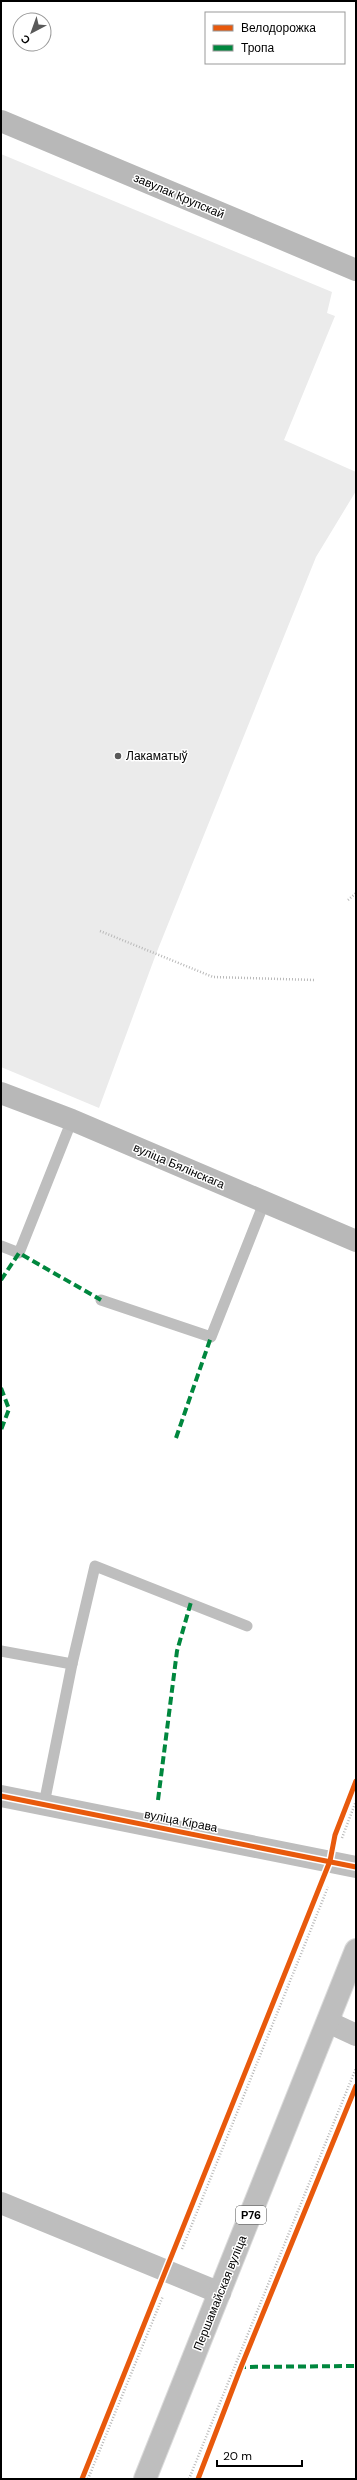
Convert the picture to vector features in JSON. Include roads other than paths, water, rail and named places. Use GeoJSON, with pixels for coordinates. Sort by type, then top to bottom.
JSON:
{"type":"FeatureCollection","features":[{"type":"Feature","properties":{"kind":"main road","name":"завулак Крупскай"},"geometry":{"type":"LineString","coordinates":[[1,121],[356,270]]}},
{"type":"Feature","properties":{"kind":"main road","name":"вуліца Бялінскага"},"geometry":{"type":"LineString","coordinates":[[1,1093],[72,1120],[356,1241]]}},
{"type":"Feature","properties":{"kind":"street","name":"вуліца Кірава"},"geometry":{"type":"LineString","coordinates":[[1,1796],[347,1865]]}},
{"type":"Feature","properties":{"kind":"street","name":"Першамайская вуліца"},"geometry":{"type":"LineString","coordinates":[[145,2479],[356,1950]]}},
{"type":"Feature","properties":{"kind":"street"},"geometry":{"type":"LineString","coordinates":[[328,2022],[356,2035]]}},
{"type":"Feature","properties":{"kind":"street"},"geometry":{"type":"LineString","coordinates":[[1,2203],[220,2293]]}},
{"type":"Feature","properties":{"kind":"lane"},"geometry":{"type":"LineString","coordinates":[[1,1246],[19,1253],[72,1120]]}},
{"type":"Feature","properties":{"kind":"lane"},"geometry":{"type":"LineString","coordinates":[[101,1300],[211,1336],[264,1203]]}},
{"type":"Feature","properties":{"kind":"lane"},"geometry":{"type":"LineString","coordinates":[[44,1804],[72,1664],[95,1566],[247,1626]]}},
{"type":"Feature","properties":{"kind":"lane"},"geometry":{"type":"LineString","coordinates":[[1,1651],[72,1664]]}},
{"type":"Feature","properties":{"kind":"place","name":"Лакаматыў"},"geometry":{"type":"Point","coordinates":[118,756]}}]}
